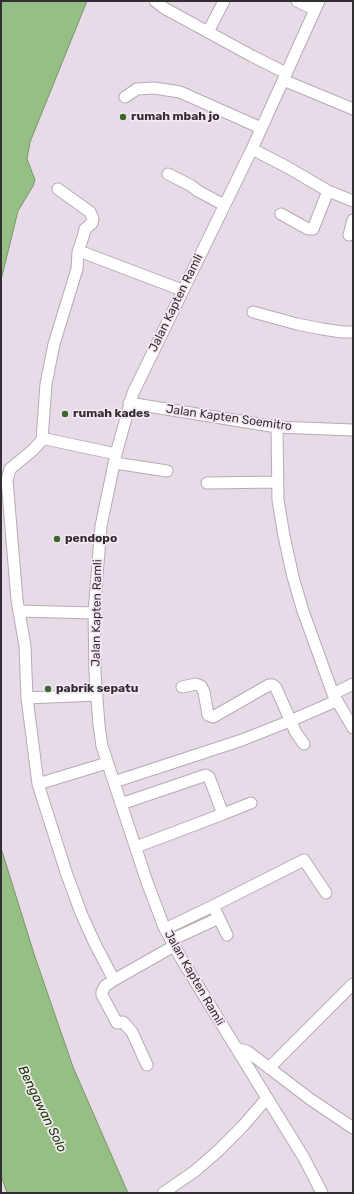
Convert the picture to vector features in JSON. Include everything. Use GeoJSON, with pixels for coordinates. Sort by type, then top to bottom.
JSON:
{"type":"FeatureCollection","features":[{"type":"Feature","properties":{"kind":"street"},"geometry":{"type":"LineString","coordinates":[[155,1],[164,8],[252,56],[284,76],[353,108]]}},
{"type":"Feature","properties":{"kind":"street"},"geometry":{"type":"LineString","coordinates":[[208,32],[224,1]]}},
{"type":"Feature","properties":{"kind":"street"},"geometry":{"type":"LineString","coordinates":[[297,1],[317,6]]}},
{"type":"Feature","properties":{"kind":"street","name":"Jalan Kapten Ramli"},"geometry":{"type":"LineString","coordinates":[[317,6],[252,149],[132,393],[115,459],[101,526],[94,613],[97,695],[102,746],[147,882],[165,929],[172,943],[304,1158],[322,1193]]}},
{"type":"Feature","properties":{"kind":"street"},"geometry":{"type":"LineString","coordinates":[[125,97],[137,89],[154,88],[180,92],[261,128]]}},
{"type":"Feature","properties":{"kind":"street"},"geometry":{"type":"LineString","coordinates":[[252,149],[328,191],[353,201]]}},
{"type":"Feature","properties":{"kind":"street"},"geometry":{"type":"LineString","coordinates":[[168,174],[224,205]]}},
{"type":"Feature","properties":{"kind":"street"},"geometry":{"type":"LineString","coordinates":[[58,189],[90,212],[93,219],[92,223],[86,229],[79,251],[77,269],[58,328],[49,365],[46,384],[42,440],[33,450],[10,469],[7,480],[13,556],[19,611],[25,646],[27,698],[38,784],[59,852],[81,913],[114,980]]}},
{"type":"Feature","properties":{"kind":"street"},"geometry":{"type":"LineString","coordinates":[[281,214],[310,230],[313,229],[328,191]]}},
{"type":"Feature","properties":{"kind":"street"},"geometry":{"type":"LineString","coordinates":[[349,235],[353,220]]}},
{"type":"Feature","properties":{"kind":"street"},"geometry":{"type":"LineString","coordinates":[[79,251],[182,290]]}},
{"type":"Feature","properties":{"kind":"street"},"geometry":{"type":"LineString","coordinates":[[253,312],[322,329],[353,332]]}},
{"type":"Feature","properties":{"kind":"street","name":"Jalan Kapten Soemitro"},"geometry":{"type":"LineString","coordinates":[[129,403],[277,427],[353,430]]}},
{"type":"Feature","properties":{"kind":"street"},"geometry":{"type":"LineString","coordinates":[[277,427],[280,519],[293,577],[303,611],[334,697],[353,728]]}},
{"type":"Feature","properties":{"kind":"street"},"geometry":{"type":"LineString","coordinates":[[42,440],[52,439],[115,459],[167,471]]}},
{"type":"Feature","properties":{"kind":"street"},"geometry":{"type":"LineString","coordinates":[[207,483],[278,482]]}},
{"type":"Feature","properties":{"kind":"street"},"geometry":{"type":"LineString","coordinates":[[19,611],[94,613]]}},
{"type":"Feature","properties":{"kind":"street"},"geometry":{"type":"LineString","coordinates":[[182,687],[196,684],[201,686],[204,692],[208,715],[213,717],[269,685],[273,685],[276,688],[290,721],[304,744]]}},
{"type":"Feature","properties":{"kind":"street"},"geometry":{"type":"LineString","coordinates":[[114,782],[242,740],[290,721],[334,697],[353,684]]}},
{"type":"Feature","properties":{"kind":"street"},"geometry":{"type":"LineString","coordinates":[[27,698],[97,695]]}},
{"type":"Feature","properties":{"kind":"street"},"geometry":{"type":"LineString","coordinates":[[38,784],[107,763]]}},
{"type":"Feature","properties":{"kind":"street"},"geometry":{"type":"LineString","coordinates":[[121,804],[206,775],[223,814]]}},
{"type":"Feature","properties":{"kind":"street"},"geometry":{"type":"LineString","coordinates":[[136,847],[251,803]]}},
{"type":"Feature","properties":{"kind":"street"},"geometry":{"type":"LineString","coordinates":[[165,929],[304,860],[326,893]]}},
{"type":"Feature","properties":{"kind":"street"},"geometry":{"type":"LineString","coordinates":[[213,906],[227,935]]}},
{"type":"Feature","properties":{"kind":"street"},"geometry":{"type":"LineString","coordinates":[[147,1065],[132,1032],[123,1022],[116,1024],[102,995],[105,986],[172,943],[219,918]]}},
{"type":"Feature","properties":{"kind":"street"},"geometry":{"type":"LineString","coordinates":[[269,1068],[353,984]]}},
{"type":"Feature","properties":{"kind":"street"},"geometry":{"type":"LineString","coordinates":[[237,1049],[246,1051],[310,1099],[353,1128]]}},
{"type":"Feature","properties":{"kind":"street"},"geometry":{"type":"LineString","coordinates":[[163,1193],[182,1188],[242,1127],[267,1098]]}},
{"type":"Feature","properties":{"kind":"water"},"geometry":{"type":"Polygon","coordinates":[[[1,1],[87,1],[30,142],[27,159],[35,180],[18,211],[1,280],[1,1]]]}},
{"type":"Feature","properties":{"kind":"water","name":"Bengawan Solo"},"geometry":{"type":"Polygon","coordinates":[[[1,848],[35,957],[73,1067],[128,1193],[7,1193],[1,1175],[1,848]]]}},
{"type":"Feature","properties":{"kind":"place","name":"rumah mbah jo"},"geometry":{"type":"Point","coordinates":[123,117]}},
{"type":"Feature","properties":{"kind":"place","name":"rumah kades"},"geometry":{"type":"Point","coordinates":[65,414]}},
{"type":"Feature","properties":{"kind":"place","name":"pendopo"},"geometry":{"type":"Point","coordinates":[57,539]}},
{"type":"Feature","properties":{"kind":"place","name":"pabrik sepatu"},"geometry":{"type":"Point","coordinates":[48,689]}}]}
